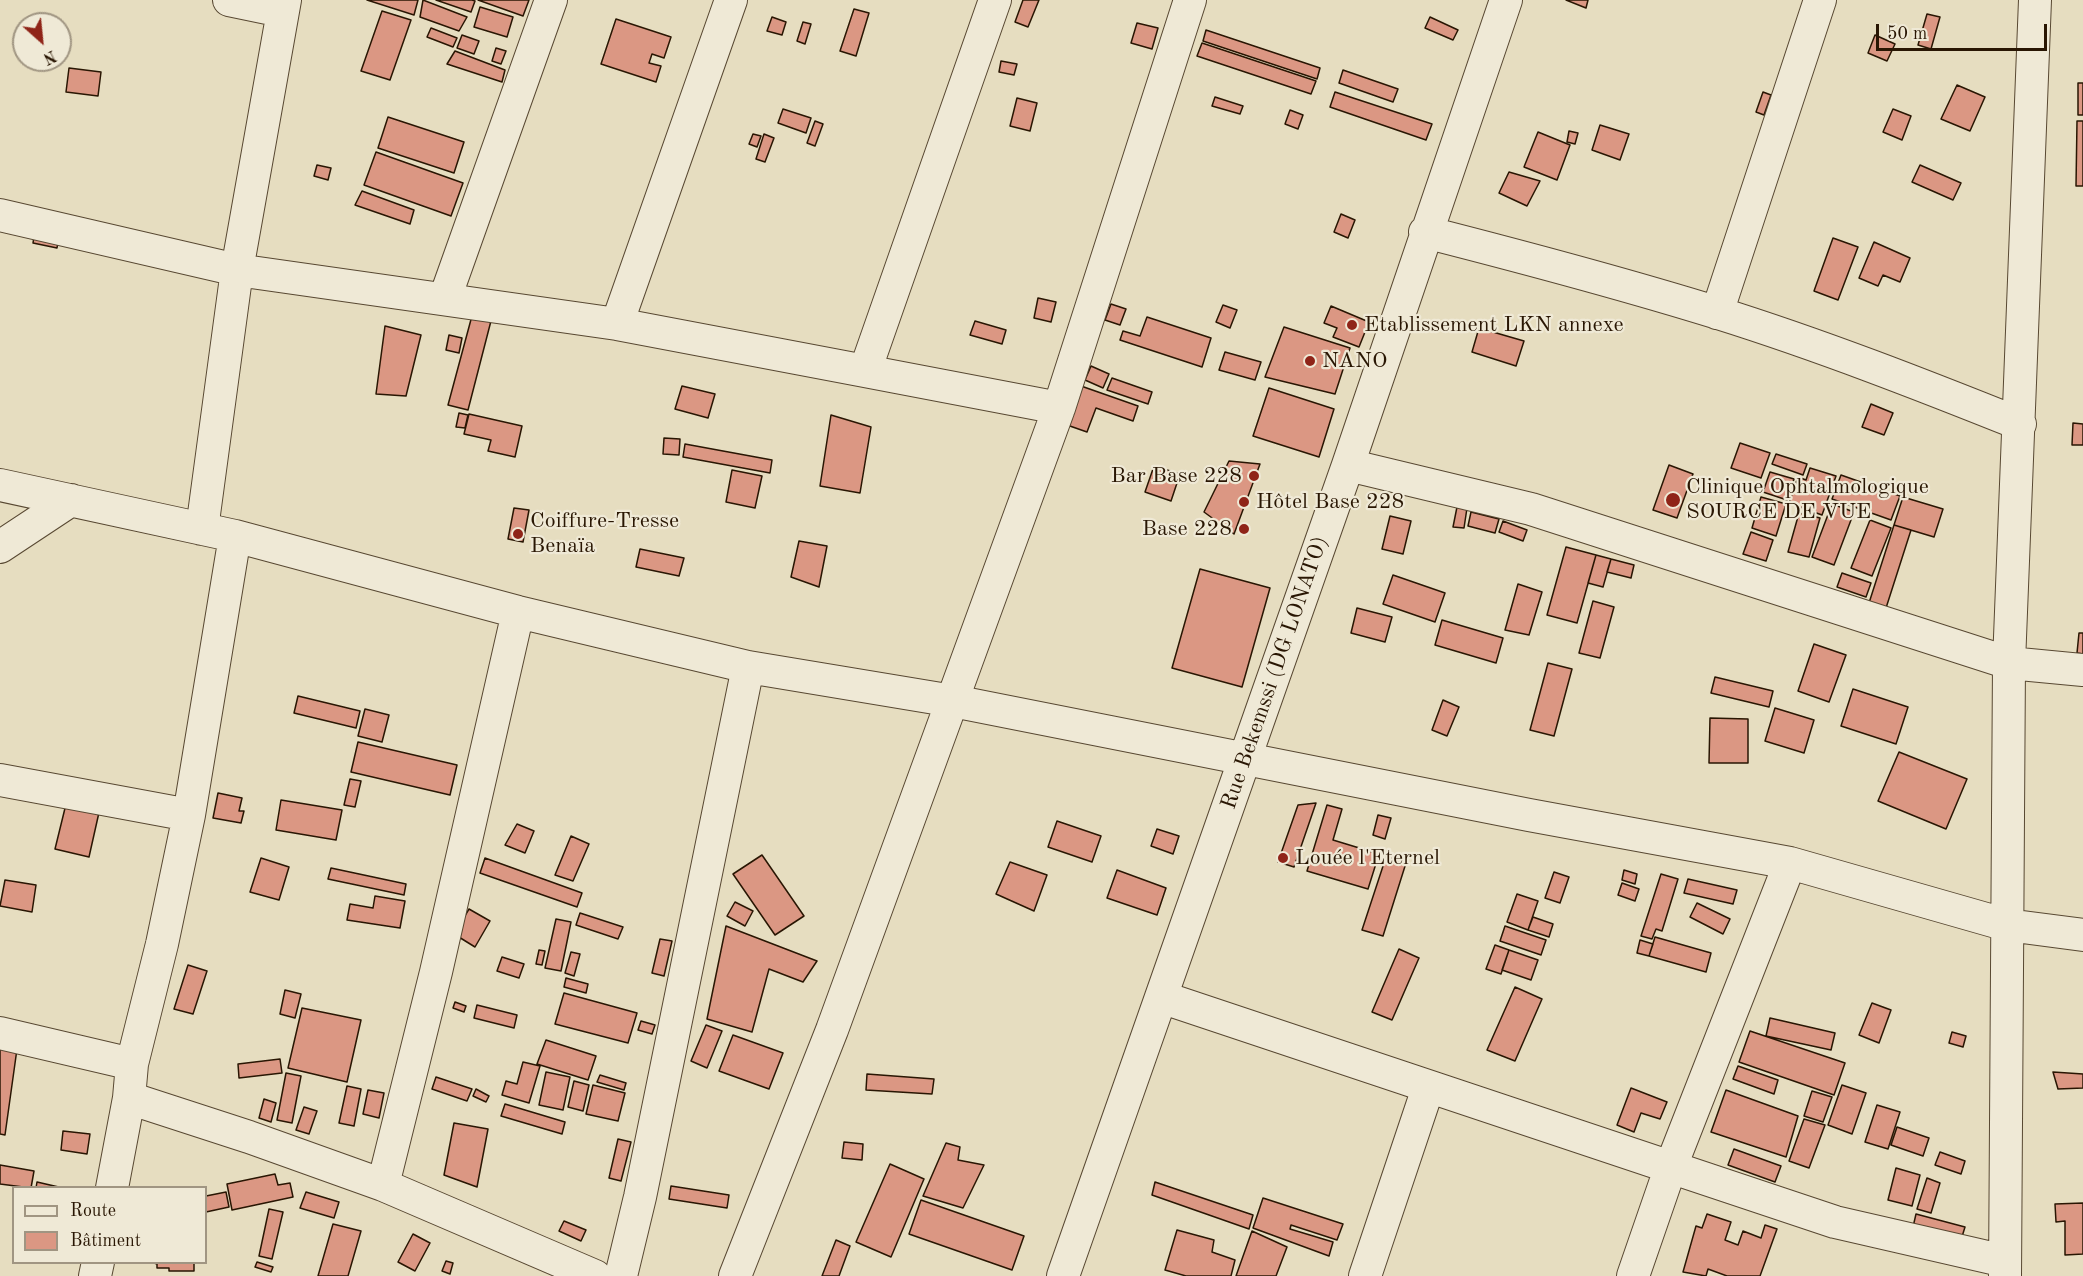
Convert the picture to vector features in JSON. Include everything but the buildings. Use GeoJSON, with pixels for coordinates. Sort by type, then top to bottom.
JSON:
{"type":"FeatureCollection","features":[{"type":"Feature","properties":{"kind":"street"},"geometry":{"type":"LineString","coordinates":[[202,529],[237,270],[284,5],[229,0]]}},
{"type":"Feature","properties":{"kind":"street"},"geometry":{"type":"LineString","coordinates":[[445,298],[551,0]]}},
{"type":"Feature","properties":{"kind":"street"},"geometry":{"type":"LineString","coordinates":[[617,324],[730,0]]}},
{"type":"Feature","properties":{"kind":"street"},"geometry":{"type":"LineString","coordinates":[[865,371],[995,0]]}},
{"type":"Feature","properties":{"kind":"street"},"geometry":{"type":"LineString","coordinates":[[735,1276],[832,1030],[954,701],[1059,408],[1190,0]]}},
{"type":"Feature","properties":{"kind":"street","name":"Rue Bekemssi (DG LONATO)"},"geometry":{"type":"LineString","coordinates":[[1063,1276],[1348,465],[1425,232],[1506,0]]}},
{"type":"Feature","properties":{"kind":"street"},"geometry":{"type":"LineString","coordinates":[[1717,313],[1820,0]]}},
{"type":"Feature","properties":{"kind":"street"},"geometry":{"type":"LineString","coordinates":[[1161,997],[1835,1222],[2005,1269],[2009,663],[2020,424],[2021,311],[2035,0]]}},
{"type":"Feature","properties":{"kind":"street"},"geometry":{"type":"LineString","coordinates":[[0,215],[237,270],[617,324],[1059,408]]}},
{"type":"Feature","properties":{"kind":"street"},"geometry":{"type":"LineString","coordinates":[[1425,232],[1536,260],[1717,313],[1846,357],[2020,424]]}},
{"type":"Feature","properties":{"kind":"street"},"geometry":{"type":"LineString","coordinates":[[1348,465],[1531,509],[2009,663],[2083,670]]}},
{"type":"Feature","properties":{"kind":"street"},"geometry":{"type":"LineString","coordinates":[[0,484],[235,536],[518,612],[748,667],[954,701],[1790,863],[2007,925],[2083,935]]}},
{"type":"Feature","properties":{"kind":"street"},"geometry":{"type":"LineString","coordinates":[[0,547],[71,500]]}},
{"type":"Feature","properties":{"kind":"street"},"geometry":{"type":"LineString","coordinates":[[112,1186],[129,1098],[132,1064],[162,944],[189,815],[235,536]]}},
{"type":"Feature","properties":{"kind":"street"},"geometry":{"type":"LineString","coordinates":[[383,1185],[436,972],[518,612]]}},
{"type":"Feature","properties":{"kind":"street"},"geometry":{"type":"LineString","coordinates":[[621,1276],[640,1197],[748,667]]}},
{"type":"Feature","properties":{"kind":"street"},"geometry":{"type":"LineString","coordinates":[[0,780],[189,815]]}},
{"type":"Feature","properties":{"kind":"street"},"geometry":{"type":"LineString","coordinates":[[1633,1276],[1670,1168],[1790,863]]}},
{"type":"Feature","properties":{"kind":"street"},"geometry":{"type":"LineString","coordinates":[[0,1033],[132,1064]]}},
{"type":"Feature","properties":{"kind":"street"},"geometry":{"type":"LineString","coordinates":[[1365,1276],[1428,1088]]}},
{"type":"Feature","properties":{"kind":"street"},"geometry":{"type":"LineString","coordinates":[[129,1098],[249,1137],[383,1185],[595,1276]]}},
{"type":"Feature","properties":{"kind":"place","name":"Etablissement LKN annexe"},"geometry":{"type":"Point","coordinates":[1352,325]}},
{"type":"Feature","properties":{"kind":"place","name":"NANO"},"geometry":{"type":"Point","coordinates":[1310,361]}},
{"type":"Feature","properties":{"kind":"place","name":"Bar Base 228"},"geometry":{"type":"Point","coordinates":[1254,476]}},
{"type":"Feature","properties":{"kind":"place","name":"Clinique Ophtalmologique SOURCE DE VUE"},"geometry":{"type":"Point","coordinates":[1673,500]}},
{"type":"Feature","properties":{"kind":"place","name":"Hôtel Base 228"},"geometry":{"type":"Point","coordinates":[1244,502]}},
{"type":"Feature","properties":{"kind":"place","name":"Base 228"},"geometry":{"type":"Point","coordinates":[1244,529]}},
{"type":"Feature","properties":{"kind":"place","name":"Coiffure-Tresse Benaïa"},"geometry":{"type":"Point","coordinates":[518,534]}},
{"type":"Feature","properties":{"kind":"place","name":"Louée l'Eternel"},"geometry":{"type":"Point","coordinates":[1283,858]}}]}
